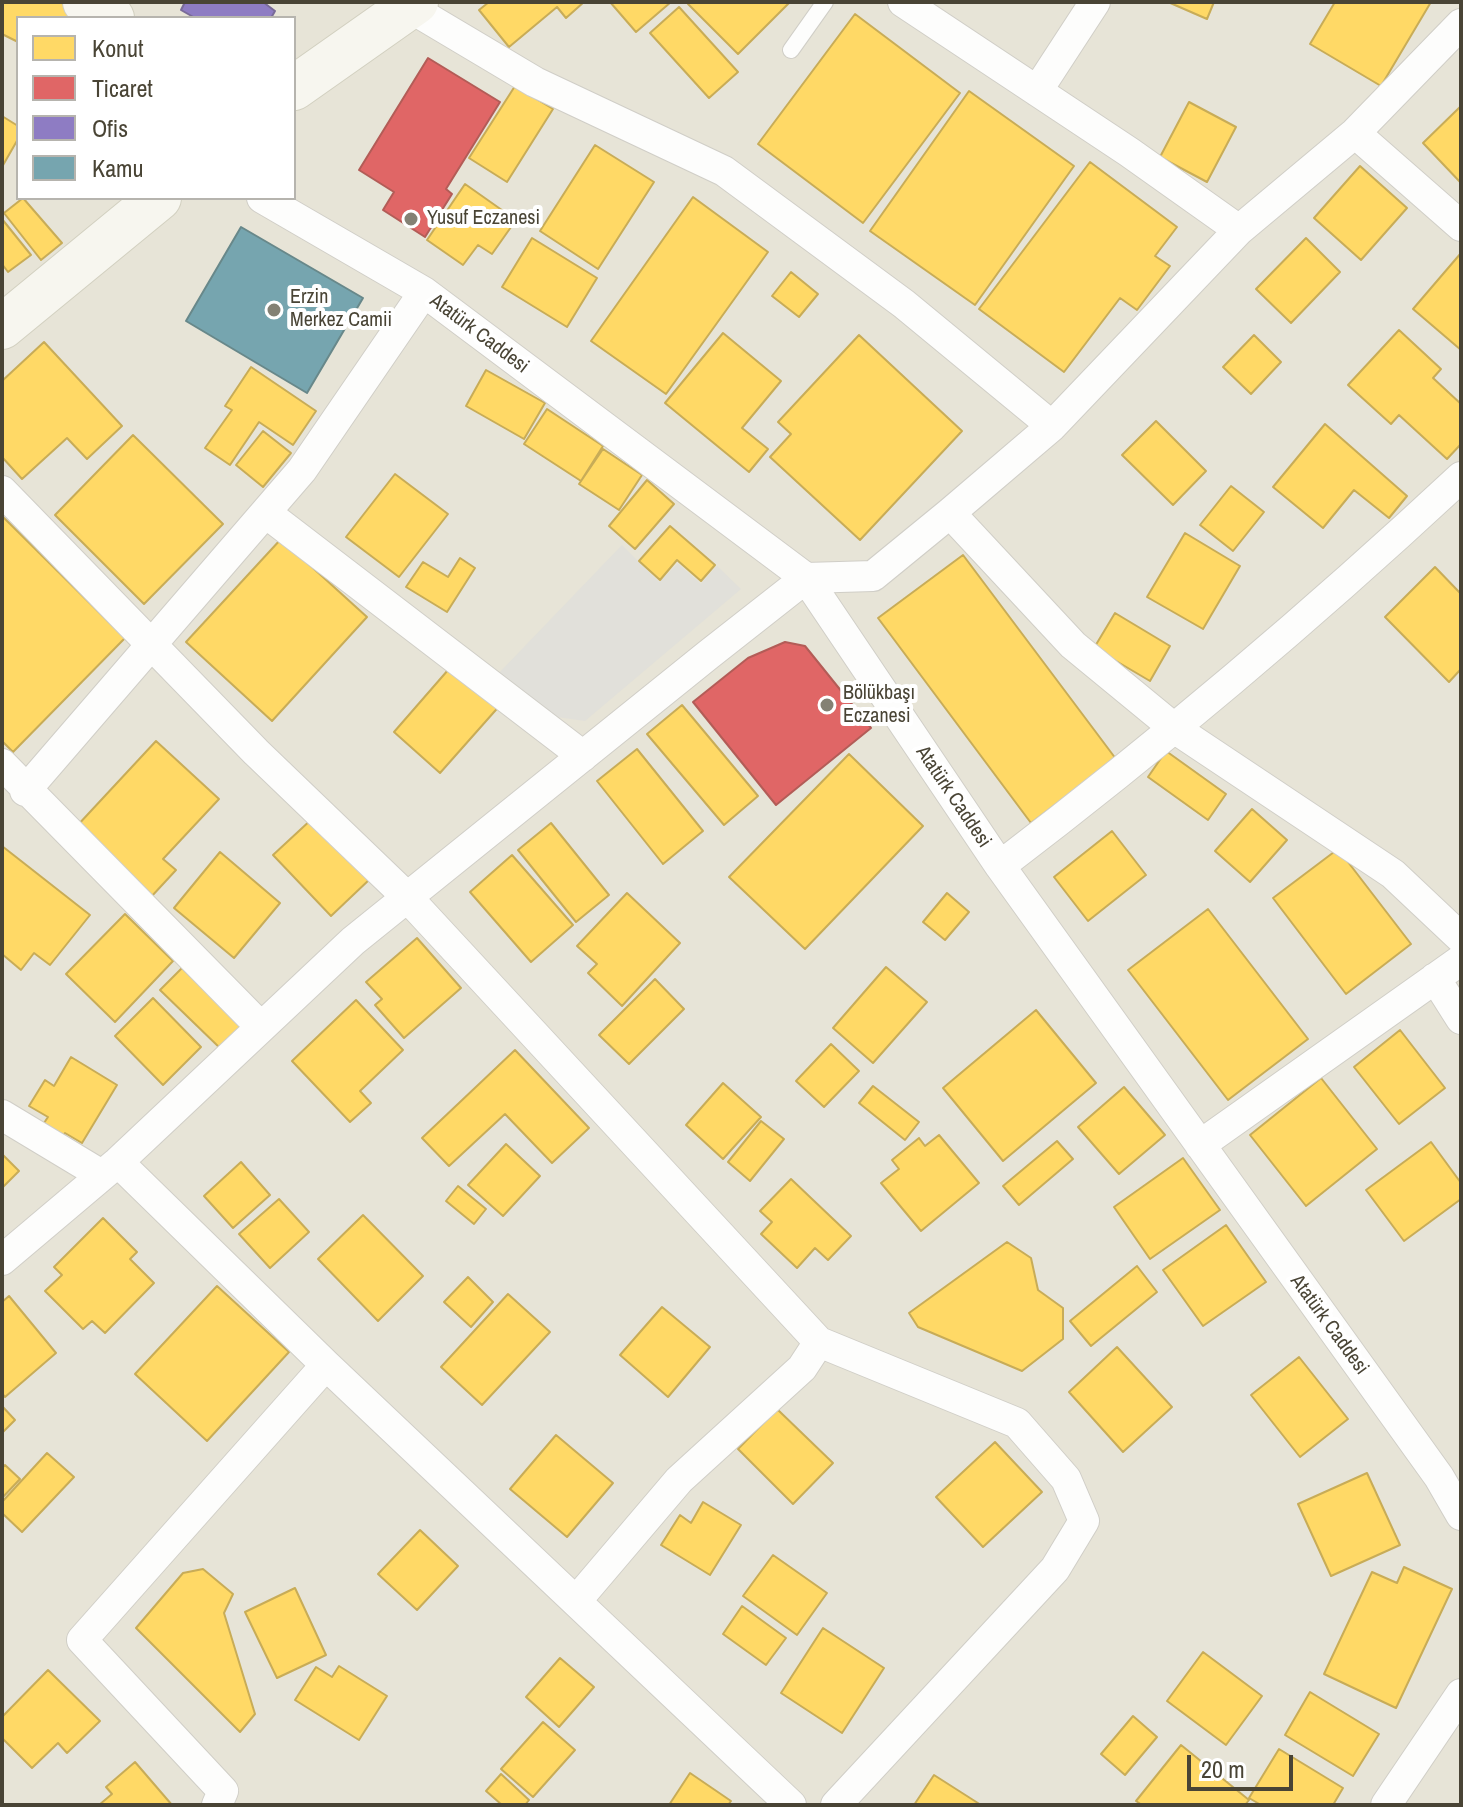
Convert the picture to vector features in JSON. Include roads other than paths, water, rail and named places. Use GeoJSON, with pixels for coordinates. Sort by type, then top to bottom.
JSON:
{"type":"FeatureCollection","features":[{"type":"Feature","properties":{"kind":"main road"},"geometry":{"type":"LineString","coordinates":[[85,2],[109,16]]}},
{"type":"Feature","properties":{"kind":"main road"},"geometry":{"type":"LineString","coordinates":[[296,86],[412,4]]}},
{"type":"Feature","properties":{"kind":"main road"},"geometry":{"type":"LineString","coordinates":[[2,327],[157,200]]}},
{"type":"Feature","properties":{"kind":"street"},"geometry":{"type":"LineString","coordinates":[[903,2],[1239,230]]}},
{"type":"Feature","properties":{"kind":"street"},"geometry":{"type":"LineString","coordinates":[[1037,91],[1095,2]]}},
{"type":"Feature","properties":{"kind":"street"},"geometry":{"type":"LineString","coordinates":[[412,4],[535,82],[724,171],[904,304],[1052,426]]}},
{"type":"Feature","properties":{"kind":"street"},"geometry":{"type":"LineString","coordinates":[[2,1260],[109,1168],[353,941],[806,578],[873,576],[950,513],[1052,426],[1239,230],[1355,133],[1461,24]]}},
{"type":"Feature","properties":{"kind":"street"},"geometry":{"type":"LineString","coordinates":[[1355,133],[1461,226]]}},
{"type":"Feature","properties":{"kind":"street","name":"Atatürk Caddesi"},"geometry":{"type":"LineString","coordinates":[[265,200],[424,292],[806,578],[1000,866],[1439,1477],[1461,1515]]}},
{"type":"Feature","properties":{"kind":"street"},"geometry":{"type":"LineString","coordinates":[[25,791],[302,470],[424,292]]}},
{"type":"Feature","properties":{"kind":"street"},"geometry":{"type":"LineString","coordinates":[[1000,866],[1174,728],[1368,564],[1461,477]]}},
{"type":"Feature","properties":{"kind":"street"},"geometry":{"type":"LineString","coordinates":[[2,491],[256,752],[407,897],[819,1342],[1017,1423],[1066,1479],[1084,1521],[1055,1569],[836,1805]]}},
{"type":"Feature","properties":{"kind":"street"},"geometry":{"type":"LineString","coordinates":[[266,513],[583,756]]}},
{"type":"Feature","properties":{"kind":"street"},"geometry":{"type":"LineString","coordinates":[[950,513],[1073,645],[1174,728],[1393,874],[1461,938]]}},
{"type":"Feature","properties":{"kind":"street"},"geometry":{"type":"LineString","coordinates":[[2,764],[25,791],[261,1027]]}},
{"type":"Feature","properties":{"kind":"street"},"geometry":{"type":"LineString","coordinates":[[1200,1145],[1461,960]]}},
{"type":"Feature","properties":{"kind":"street"},"geometry":{"type":"LineString","coordinates":[[1435,978],[1461,1019]]}},
{"type":"Feature","properties":{"kind":"street"},"geometry":{"type":"LineString","coordinates":[[2,1115],[109,1168],[326,1365],[791,1805]]}},
{"type":"Feature","properties":{"kind":"street"},"geometry":{"type":"LineString","coordinates":[[577,1600],[679,1480],[802,1368],[819,1342]]}},
{"type":"Feature","properties":{"kind":"street"},"geometry":{"type":"LineString","coordinates":[[217,1805],[223,1791],[82,1640],[326,1365]]}},
{"type":"Feature","properties":{"kind":"street"},"geometry":{"type":"LineString","coordinates":[[1386,1805],[1461,1694]]}},
{"type":"Feature","properties":{"kind":"lane"},"geometry":{"type":"LineString","coordinates":[[791,50],[825,2]]}},
{"type":"Feature","properties":{"kind":"place","name":"Yusuf Eczanesi"},"geometry":{"type":"Point","coordinates":[411,219]}},
{"type":"Feature","properties":{"kind":"place","name":"Erzin Merkez Camii"},"geometry":{"type":"Point","coordinates":[274,310]}},
{"type":"Feature","properties":{"kind":"place","name":"Bölükbaşı Eczanesi"},"geometry":{"type":"Point","coordinates":[827,705]}}]}
